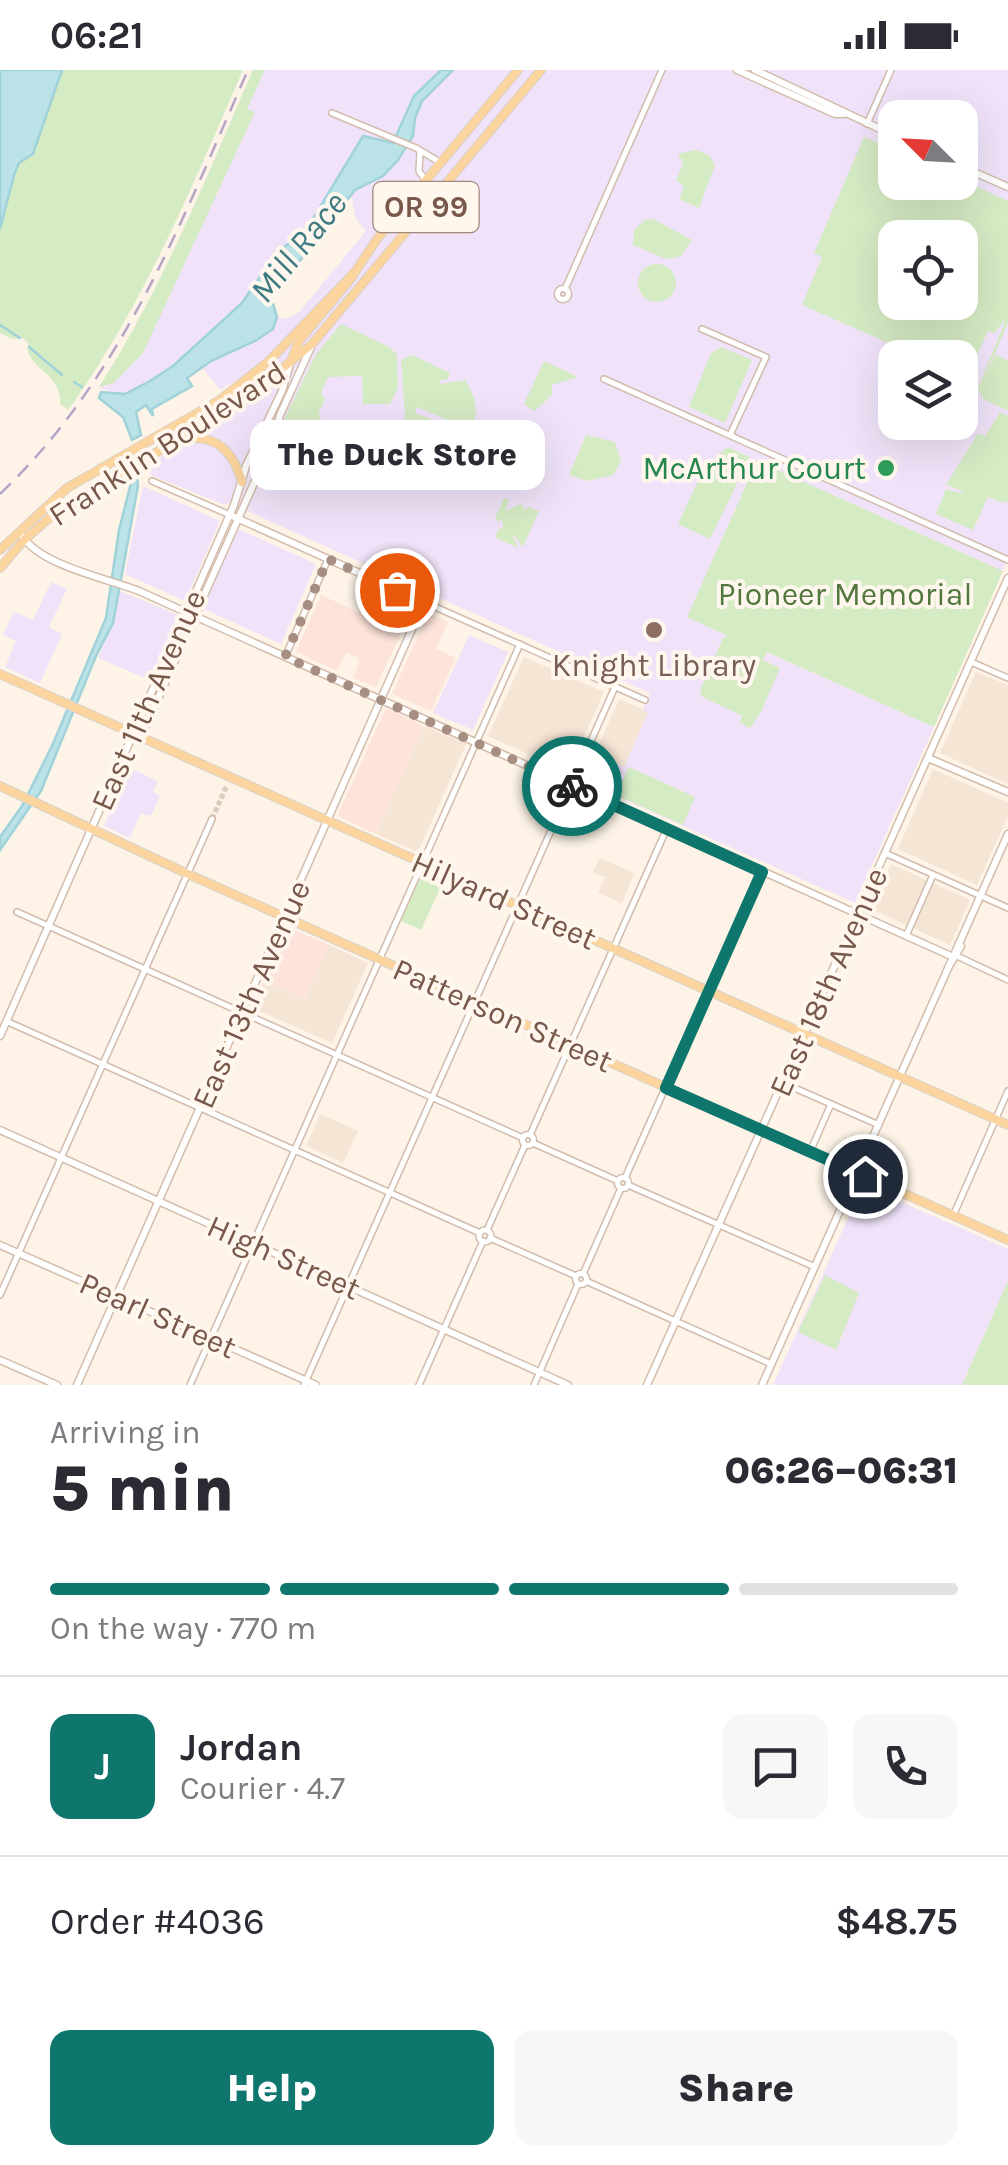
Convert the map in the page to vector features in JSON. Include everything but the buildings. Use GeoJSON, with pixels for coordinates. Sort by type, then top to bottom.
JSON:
{"type":"FeatureCollection","features":[{"type":"Feature","properties":{"kind":"main road","name":"Franklin Boulevard"},"geometry":{"type":"LineString","coordinates":[[18,531],[89,473],[181,423],[235,389],[268,362],[354,272],[518,70]]}},
{"type":"Feature","properties":{"kind":"main road","name":"Franklin Boulevard"},"geometry":{"type":"LineString","coordinates":[[24,540],[71,502],[241,402],[312,344],[540,70]]}},
{"type":"Feature","properties":{"kind":"main road"},"geometry":{"type":"LineString","coordinates":[[426,182],[438,192]]}},
{"type":"Feature","properties":{"kind":"main road"},"geometry":{"type":"LineString","coordinates":[[291,362],[299,341],[354,272]]}},
{"type":"Feature","properties":{"kind":"main road"},"geometry":{"type":"LineString","coordinates":[[174,442],[195,438],[222,446],[233,456],[242,482]]}},
{"type":"Feature","properties":{"kind":"main road","name":"OR 99"},"geometry":{"type":"LineString","coordinates":[[1,548],[18,531]]}},
{"type":"Feature","properties":{"kind":"main road","name":"OR 99"},"geometry":{"type":"LineString","coordinates":[[0,568],[24,540]]}},
{"type":"Feature","properties":{"kind":"main road"},"geometry":{"type":"LineString","coordinates":[[0,560],[6,551],[1,548]]}},
{"type":"Feature","properties":{"kind":"main road","name":"Hilyard Street"},"geometry":{"type":"LineString","coordinates":[[0,674],[229,782],[328,821],[1008,1125]]}},
{"type":"Feature","properties":{"kind":"main road","name":"Patterson Street"},"geometry":{"type":"LineString","coordinates":[[0,786],[188,874],[1008,1240]]}},
{"type":"Feature","properties":{"kind":"street"},"geometry":{"type":"LineString","coordinates":[[565,289],[662,70]]}},
{"type":"Feature","properties":{"kind":"street"},"geometry":{"type":"LineString","coordinates":[[737,70],[835,114],[844,114]]}},
{"type":"Feature","properties":{"kind":"street"},"geometry":{"type":"LineString","coordinates":[[755,70],[878,129]]}},
{"type":"Feature","properties":{"kind":"street"},"geometry":{"type":"LineString","coordinates":[[867,124],[891,70]]}},
{"type":"Feature","properties":{"kind":"street"},"geometry":{"type":"LineString","coordinates":[[332,112],[442,163]]}},
{"type":"Feature","properties":{"kind":"street"},"geometry":{"type":"LineString","coordinates":[[418,150],[420,174],[426,182]]}},
{"type":"Feature","properties":{"kind":"street"},"geometry":{"type":"LineString","coordinates":[[978,174],[1008,187]]}},
{"type":"Feature","properties":{"kind":"street"},"geometry":{"type":"LineString","coordinates":[[702,329],[766,357],[730,435]]}},
{"type":"Feature","properties":{"kind":"street","name":"East 11th Avenue"},"geometry":{"type":"LineString","coordinates":[[0,1036],[3,1020],[137,736],[233,516],[275,436],[280,415],[312,344]]}},
{"type":"Feature","properties":{"kind":"street","name":"East 11th Avenue"},"geometry":{"type":"LineString","coordinates":[[233,516],[242,482],[291,362]]}},
{"type":"Feature","properties":{"kind":"street"},"geometry":{"type":"LineString","coordinates":[[604,380],[1008,560]]}},
{"type":"Feature","properties":{"kind":"street"},"geometry":{"type":"LineString","coordinates":[[152,480],[645,700]]}},
{"type":"Feature","properties":{"kind":"street"},"geometry":{"type":"LineString","coordinates":[[18,531],[31,548],[58,562],[190,614],[1008,980]]}},
{"type":"Feature","properties":{"kind":"street"},"geometry":{"type":"LineString","coordinates":[[285,657],[328,559]]}},
{"type":"Feature","properties":{"kind":"street","name":"East 18th Avenue"},"geometry":{"type":"LineString","coordinates":[[648,1385],[1008,578]]}},
{"type":"Feature","properties":{"kind":"street","name":"East 13th Avenue"},"geometry":{"type":"LineString","coordinates":[[77,1385],[424,602]]}},
{"type":"Feature","properties":{"kind":"street"},"geometry":{"type":"LineString","coordinates":[[190,1385],[520,644]]}},
{"type":"Feature","properties":{"kind":"street"},"geometry":{"type":"LineString","coordinates":[[971,662],[1008,678]]}},
{"type":"Feature","properties":{"kind":"street"},"geometry":{"type":"LineString","coordinates":[[305,1383],[616,687]]}},
{"type":"Feature","properties":{"kind":"street"},"geometry":{"type":"LineString","coordinates":[[928,758],[1008,792]]}},
{"type":"Feature","properties":{"kind":"street"},"geometry":{"type":"LineString","coordinates":[[0,1295],[212,819]]}},
{"type":"Feature","properties":{"kind":"street"},"geometry":{"type":"LineString","coordinates":[[418,1385],[483,1241],[483,1232],[667,828]]}},
{"type":"Feature","properties":{"kind":"street"},"geometry":{"type":"LineString","coordinates":[[762,1385],[1008,834]]}},
{"type":"Feature","properties":{"kind":"street"},"geometry":{"type":"LineString","coordinates":[[886,853],[1008,908]]}},
{"type":"Feature","properties":{"kind":"street"},"geometry":{"type":"LineString","coordinates":[[534,1385],[762,872]]}},
{"type":"Feature","properties":{"kind":"street"},"geometry":{"type":"LineString","coordinates":[[906,936],[934,874]]}},
{"type":"Feature","properties":{"kind":"street"},"geometry":{"type":"LineString","coordinates":[[18,912],[815,1268]]}},
{"type":"Feature","properties":{"kind":"street"},"geometry":{"type":"LineString","coordinates":[[3,1020],[771,1364]]}},
{"type":"Feature","properties":{"kind":"street"},"geometry":{"type":"LineString","coordinates":[[782,1083],[878,1125]]}},
{"type":"Feature","properties":{"kind":"street"},"geometry":{"type":"LineString","coordinates":[[953,1216],[1008,1091]]}},
{"type":"Feature","properties":{"kind":"street"},"geometry":{"type":"LineString","coordinates":[[810,1152],[832,1104]]}},
{"type":"Feature","properties":{"kind":"street","name":"High Street"},"geometry":{"type":"LineString","coordinates":[[0,1130],[568,1385]]}},
{"type":"Feature","properties":{"kind":"street"},"geometry":{"type":"LineString","coordinates":[[483,1241],[490,1238]]}},
{"type":"Feature","properties":{"kind":"street","name":"Pearl Street"},"geometry":{"type":"LineString","coordinates":[[0,1244],[316,1385]]}},
{"type":"Feature","properties":{"kind":"street"},"geometry":{"type":"LineString","coordinates":[[0,1360],[57,1385]]}},
{"type":"Feature","properties":{"kind":"shaded area"},"geometry":{"type":"Polygon","coordinates":[[[253,70],[1008,70],[1008,558],[1003,571],[757,461],[688,617],[934,727],[855,903],[583,781],[595,754],[624,767],[648,713],[643,710],[650,693],[245,510],[153,476],[143,468],[253,402],[237,379],[220,390],[202,367],[255,341],[272,329],[277,317],[287,319],[300,311],[366,231],[356,219],[351,195],[340,190],[321,220],[186,365],[124,398],[99,387],[134,332],[173,255],[253,70]]]}},
{"type":"Feature","properties":{"kind":"shaded area"},"geometry":{"type":"Polygon","coordinates":[[[143,486],[220,521],[185,601],[125,574],[143,486]]]}},
{"type":"Feature","properties":{"kind":"shaded area"},"geometry":{"type":"Polygon","coordinates":[[[236,528],[316,564],[281,644],[202,605],[236,528]]]}},
{"type":"Feature","properties":{"kind":"shaded area"},"geometry":{"type":"Polygon","coordinates":[[[51,582],[67,589],[49,627],[62,634],[40,683],[5,667],[16,641],[3,635],[14,612],[33,620],[51,582]]]}},
{"type":"Feature","properties":{"kind":"shaded area"},"geometry":{"type":"Polygon","coordinates":[[[371,588],[413,607],[376,687],[353,678],[358,658],[346,653],[337,671],[296,652],[321,595],[360,613],[371,588]]]}},
{"type":"Feature","properties":{"kind":"shaded area"},"geometry":{"type":"Polygon","coordinates":[[[120,591],[178,615],[150,680],[98,658],[113,623],[120,591]]]}},
{"type":"Feature","properties":{"kind":"shaded area"},"geometry":{"type":"Polygon","coordinates":[[[428,613],[448,622],[436,649],[456,658],[431,711],[392,694],[428,613]]]}},
{"type":"Feature","properties":{"kind":"shaded area"},"geometry":{"type":"Polygon","coordinates":[[[469,635],[508,652],[473,730],[433,713],[469,635]]]}},
{"type":"Feature","properties":{"kind":"shaded area"},"geometry":{"type":"Polygon","coordinates":[[[524,657],[604,692],[568,772],[488,736],[524,657]]]}},
{"type":"Feature","properties":{"kind":"shaded area"},"geometry":{"type":"Polygon","coordinates":[[[976,672],[1008,685],[1008,784],[940,753],[976,672]]]}},
{"type":"Feature","properties":{"kind":"shaded area"},"geometry":{"type":"Polygon","coordinates":[[[619,699],[649,712],[624,767],[595,754],[619,699]]]}},
{"type":"Feature","properties":{"kind":"shaded area"},"geometry":{"type":"Polygon","coordinates":[[[386,708],[424,726],[376,834],[338,814],[386,708]]]}},
{"type":"Feature","properties":{"kind":"shaded area"},"geometry":{"type":"Polygon","coordinates":[[[424,726],[466,744],[418,852],[376,834],[424,726]]]}},
{"type":"Feature","properties":{"kind":"shaded area"},"geometry":{"type":"Polygon","coordinates":[[[933,769],[1008,803],[1008,816],[977,885],[898,849],[933,769]]]}},
{"type":"Feature","properties":{"kind":"shaded area"},"geometry":{"type":"Polygon","coordinates":[[[134,770],[158,781],[153,792],[160,796],[151,816],[141,813],[130,838],[104,826],[122,786],[134,770]]]}},
{"type":"Feature","properties":{"kind":"shaded area"},"geometry":{"type":"Polygon","coordinates":[[[600,858],[634,873],[622,904],[598,892],[605,877],[593,872],[600,858]]]}},
{"type":"Feature","properties":{"kind":"shaded area"},"geometry":{"type":"Polygon","coordinates":[[[891,864],[970,900],[950,945],[871,909],[891,864]]]}},
{"type":"Feature","properties":{"kind":"shaded area"},"geometry":{"type":"Polygon","coordinates":[[[288,927],[329,945],[305,999],[264,981],[288,927]]]}},
{"type":"Feature","properties":{"kind":"shaded area"},"geometry":{"type":"Polygon","coordinates":[[[329,945],[368,963],[332,1043],[253,1008],[264,981],[305,999],[329,945]]]}},
{"type":"Feature","properties":{"kind":"shaded area"},"geometry":{"type":"Polygon","coordinates":[[[320,1114],[358,1131],[343,1163],[306,1146],[320,1114]]]}},
{"type":"Feature","properties":{"kind":"shaded area"},"geometry":{"type":"Polygon","coordinates":[[[863,1185],[1008,1249],[1008,1281],[962,1385],[773,1385],[863,1185]]]}},
{"type":"Feature","properties":{"kind":"green space"},"geometry":{"type":"Polygon","coordinates":[[[62,70],[243,70],[143,288],[68,410],[60,404],[55,384],[31,358],[28,343],[23,338],[12,339],[0,333],[0,229],[14,175],[19,163],[33,153],[62,70]]]}},
{"type":"Feature","properties":{"kind":"green space"},"geometry":{"type":"Polygon","coordinates":[[[253,70],[265,70],[247,109],[255,112],[143,353],[114,383],[99,387],[163,271],[253,70]]]}},
{"type":"Feature","properties":{"kind":"green space"},"geometry":{"type":"Polygon","coordinates":[[[864,137],[878,143],[878,200],[978,200],[978,187],[1008,201],[1008,323],[981,385],[996,354],[1008,361],[1008,411],[983,399],[978,388],[1006,319],[994,333],[988,331],[978,353],[978,340],[881,340],[802,305],[822,257],[814,253],[864,137]]]}},
{"type":"Feature","properties":{"kind":"green space"},"geometry":{"type":"Polygon","coordinates":[[[696,150],[709,155],[715,165],[699,208],[679,199],[684,187],[676,180],[683,164],[678,154],[696,150]]]}},
{"type":"Feature","properties":{"kind":"green space"},"geometry":{"type":"Polygon","coordinates":[[[653,219],[692,240],[681,256],[666,259],[633,245],[634,230],[645,220],[653,219]]]}},
{"type":"Feature","properties":{"kind":"green space"},"geometry":{"type":"Polygon","coordinates":[[[657,264],[671,269],[676,283],[671,297],[657,302],[643,297],[638,283],[643,269],[657,264]]]}},
{"type":"Feature","properties":{"kind":"green space"},"geometry":{"type":"Polygon","coordinates":[[[341,324],[397,354],[398,388],[390,404],[363,404],[362,376],[328,377],[321,393],[325,399],[318,414],[321,416],[310,438],[281,426],[316,354],[341,324]]]}},
{"type":"Feature","properties":{"kind":"green space"},"geometry":{"type":"Polygon","coordinates":[[[721,347],[752,360],[725,423],[689,407],[711,353],[721,347]]]}},
{"type":"Feature","properties":{"kind":"green space"},"geometry":{"type":"Polygon","coordinates":[[[412,355],[450,373],[440,384],[465,380],[475,403],[471,427],[417,407],[415,413],[458,430],[400,434],[405,416],[401,360],[412,355]]]}},
{"type":"Feature","properties":{"kind":"green space"},"geometry":{"type":"Polygon","coordinates":[[[544,361],[578,377],[552,385],[552,395],[534,411],[524,404],[544,361]]]}},
{"type":"Feature","properties":{"kind":"green space"},"geometry":{"type":"Polygon","coordinates":[[[1000,412],[1008,416],[1008,501],[988,497],[973,530],[936,514],[946,489],[963,491],[946,485],[974,440],[978,440],[978,433],[985,436],[1000,412]]]}},
{"type":"Feature","properties":{"kind":"green space"},"geometry":{"type":"Polygon","coordinates":[[[586,435],[615,442],[621,461],[613,475],[588,481],[569,475],[586,435]]]}},
{"type":"Feature","properties":{"kind":"green space"},"geometry":{"type":"Polygon","coordinates":[[[727,447],[750,457],[710,539],[678,524],[703,470],[727,447]]]}},
{"type":"Feature","properties":{"kind":"green space","name":"Pioneer Memorial"},"geometry":{"type":"Polygon","coordinates":[[[757,461],[1003,571],[934,727],[767,652],[763,660],[780,668],[750,728],[740,723],[742,716],[701,696],[700,690],[723,638],[728,636],[687,617],[757,461]]]}},
{"type":"Feature","properties":{"kind":"green space"},"geometry":{"type":"Polygon","coordinates":[[[504,498],[509,500],[505,511],[521,504],[526,510],[528,507],[539,511],[523,547],[515,536],[511,538],[518,548],[495,537],[499,528],[503,529],[502,519],[499,522],[495,518],[504,498]]]}},
{"type":"Feature","properties":{"kind":"green space"},"geometry":{"type":"Polygon","coordinates":[[[629,767],[695,797],[683,825],[616,795],[629,767]]]}},
{"type":"Feature","properties":{"kind":"green space"},"geometry":{"type":"Polygon","coordinates":[[[421,873],[443,882],[421,930],[401,921],[421,873]]]}},
{"type":"Feature","properties":{"kind":"green space"},"geometry":{"type":"Polygon","coordinates":[[[825,1275],[859,1293],[836,1350],[798,1332],[825,1275]]]}},
{"type":"Feature","properties":{"kind":"green space"},"geometry":{"type":"Polygon","coordinates":[[[1008,1281],[1008,1385],[962,1385],[1008,1281]]]}},
{"type":"Feature","properties":{"kind":"water"},"geometry":{"type":"Polygon","coordinates":[[[0,70],[62,70],[33,154],[19,163],[14,175],[0,229],[0,70]]]}},
{"type":"Feature","properties":{"kind":"water"},"geometry":{"type":"Polygon","coordinates":[[[441,70],[453,70],[422,101],[413,136],[398,160],[383,176],[355,190],[295,267],[274,282],[270,294],[277,317],[273,329],[187,378],[192,386],[152,409],[153,416],[146,405],[136,412],[141,435],[132,440],[123,417],[99,398],[101,392],[125,394],[150,381],[173,366],[242,303],[276,253],[299,236],[314,217],[363,136],[393,143],[414,96],[441,70]]]}},
{"type":"Feature","properties":{"kind":"water"},"geometry":{"type":"Polygon","coordinates":[[[137,472],[138,486],[113,623],[41,791],[0,850],[0,837],[22,806],[52,746],[106,618],[119,530],[137,472]]]}},
{"type":"Feature","properties":{"kind":"waterway","name":"Mill Race"},"geometry":{"type":"LineString","coordinates":[[0,325],[20,338]]}},
{"type":"Feature","properties":{"kind":"waterway","name":"Mill Race"},"geometry":{"type":"LineString","coordinates":[[29,347],[62,375]]}},
{"type":"Feature","properties":{"kind":"waterway","name":"Mill Race"},"geometry":{"type":"LineString","coordinates":[[74,382],[82,387]]}},
{"type":"Feature","properties":{"kind":"tunnel"},"geometry":{"type":"LineString","coordinates":[[212,819],[227,785]]}},
{"type":"Feature","properties":{"kind":"railway"},"geometry":{"type":"LineString","coordinates":[[0,494],[43,448],[115,349],[173,240],[248,70]]}},
{"type":"Feature","properties":{"kind":"way so far"},"geometry":{"type":"LineString","coordinates":[[397,590],[328,559],[285,657],[572,786]]}},
{"type":"Feature","properties":{"kind":"place","name":"McArthur Court"},"geometry":{"type":"Point","coordinates":[886,468]}},
{"type":"Feature","properties":{"kind":"place","name":"The Duck Store"},"geometry":{"type":"Point","coordinates":[397,590]}},
{"type":"Feature","properties":{"kind":"place","name":"Knight Library"},"geometry":{"type":"Point","coordinates":[654,630]}},
{"type":"Feature","properties":{"kind":"route"},"geometry":{"type":"LineString","coordinates":[[572,786],[762,872],[666,1088],[865,1176]]}}]}
